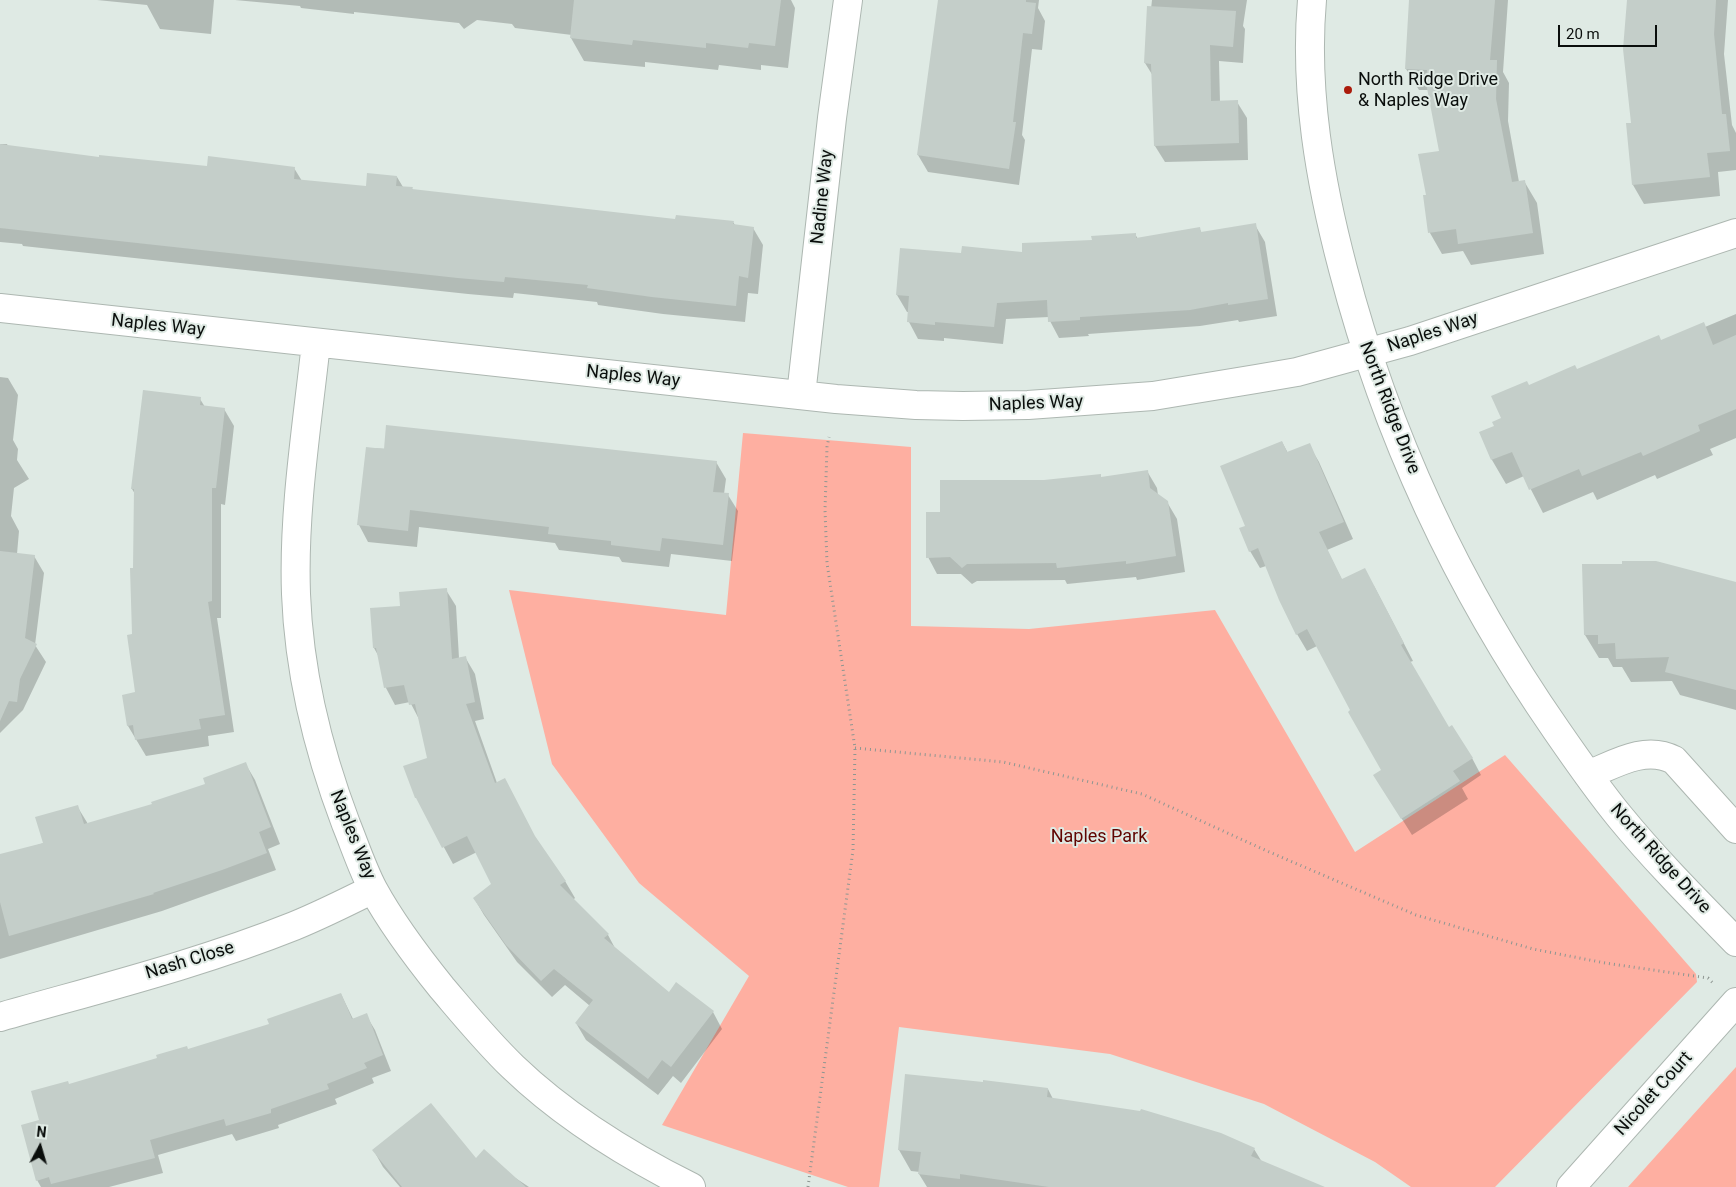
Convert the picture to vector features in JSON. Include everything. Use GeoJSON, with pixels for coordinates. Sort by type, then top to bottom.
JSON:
{"type":"FeatureCollection","features":[{"type":"Feature","properties":{"kind":"street","name":"Nadine Way"},"geometry":{"type":"LineString","coordinates":[[801,395],[832,118],[848,0]]}},
{"type":"Feature","properties":{"kind":"street","name":"North Ridge Drive"},"geometry":{"type":"LineString","coordinates":[[1312,0],[1310,58],[1321,166],[1334,236],[1367,353],[1395,430],[1439,530],[1463,578],[1527,686],[1588,775],[1659,862],[1736,942]]}},
{"type":"Feature","properties":{"kind":"street","name":"Naples Way"},"geometry":{"type":"LineString","coordinates":[[0,308],[873,402],[963,406],[1028,405],[1153,396],[1297,372],[1410,341],[1736,233]]}},
{"type":"Feature","properties":{"kind":"street","name":"Naples Way"},"geometry":{"type":"LineString","coordinates":[[316,343],[298,507],[296,594],[300,645],[308,694],[330,780],[358,856],[373,889],[422,963],[479,1032],[514,1068],[559,1106],[603,1138],[657,1170],[691,1187]]}},
{"type":"Feature","properties":{"kind":"street"},"geometry":{"type":"LineString","coordinates":[[1588,775],[1633,757],[1648,754],[1667,756],[1674,760],[1736,829]]}},
{"type":"Feature","properties":{"kind":"street","name":"Nash Close"},"geometry":{"type":"LineString","coordinates":[[0,1017],[163,970],[257,939],[294,926],[373,889]]}},
{"type":"Feature","properties":{"kind":"street","name":"Nicolet Court"},"geometry":{"type":"LineString","coordinates":[[1571,1187],[1736,1002]]}},
{"type":"Feature","properties":{"kind":"path"},"geometry":{"type":"LineString","coordinates":[[808,1187],[853,850],[855,748],[827,563],[826,492],[829,437]]}},
{"type":"Feature","properties":{"kind":"path"},"geometry":{"type":"LineString","coordinates":[[855,748],[1003,762],[1142,794],[1416,914],[1533,949],[1604,963],[1708,978]]}},
{"type":"Feature","properties":{"kind":"green space","name":"Naples Park"},"geometry":{"type":"Polygon","coordinates":[[[743,433],[911,447],[911,626],[1029,629],[1215,610],[1355,852],[1505,755],[1696,974],[1697,982],[1495,1187],[1411,1187],[1375,1162],[1264,1104],[1110,1054],[899,1027],[879,1187],[848,1187],[662,1125],[749,976],[639,883],[552,764],[509,590],[726,615],[743,433]]]}},
{"type":"Feature","properties":{"kind":"green space"},"geometry":{"type":"Polygon","coordinates":[[[1736,1067],[1736,1187],[1628,1187],[1736,1067]]]}},
{"type":"Feature","properties":{"kind":"building"},"geometry":{"type":"Polygon","coordinates":[[[574,0],[781,0],[775,46],[749,43],[748,48],[706,43],[706,48],[633,40],[632,45],[570,38],[574,0]]]}},
{"type":"Feature","properties":{"kind":"building"},"geometry":{"type":"Polygon","coordinates":[[[938,0],[1026,0],[1026,2],[1036,3],[1032,34],[1023,33],[1013,122],[1016,122],[1009,169],[917,155],[938,0]]]}},
{"type":"Feature","properties":{"kind":"building"},"geometry":{"type":"Polygon","coordinates":[[[1409,0],[1495,0],[1490,60],[1497,60],[1496,99],[1512,182],[1525,180],[1533,233],[1458,244],[1456,229],[1428,233],[1423,195],[1426,195],[1418,154],[1439,151],[1426,83],[1427,70],[1405,69],[1409,0]]]}},
{"type":"Feature","properties":{"kind":"building"},"geometry":{"type":"Polygon","coordinates":[[[1627,0],[1716,0],[1714,34],[1722,114],[1726,114],[1730,151],[1707,153],[1710,177],[1632,185],[1626,123],[1631,123],[1623,49],[1627,0]]]}},
{"type":"Feature","properties":{"kind":"building"},"geometry":{"type":"Polygon","coordinates":[[[1147,6],[1236,11],[1233,47],[1210,45],[1211,101],[1238,100],[1239,143],[1154,146],[1151,64],[1144,63],[1147,6]]]}},
{"type":"Feature","properties":{"kind":"building"},"geometry":{"type":"Polygon","coordinates":[[[0,144],[99,157],[99,155],[207,166],[208,156],[295,167],[294,179],[366,186],[367,173],[397,176],[396,186],[413,187],[412,189],[675,219],[676,215],[734,221],[733,224],[754,227],[748,278],[739,276],[736,306],[587,288],[588,285],[505,277],[504,282],[458,278],[0,228],[0,144]]]}},
{"type":"Feature","properties":{"kind":"building"},"geometry":{"type":"Polygon","coordinates":[[[1256,223],[1268,299],[1228,305],[1228,303],[1190,310],[1080,317],[1080,320],[1048,322],[1047,300],[997,303],[994,327],[935,322],[935,325],[907,322],[909,296],[896,295],[900,248],[961,253],[962,246],[1022,252],[1022,243],[1092,240],[1091,236],[1136,233],[1136,238],[1200,227],[1201,232],[1256,223]]]}},
{"type":"Feature","properties":{"kind":"building"},"geometry":{"type":"Polygon","coordinates":[[[1704,322],[1713,345],[1736,335],[1736,409],[1698,425],[1700,431],[1643,456],[1641,452],[1582,476],[1579,469],[1529,490],[1512,452],[1491,460],[1479,432],[1494,426],[1492,422],[1501,418],[1491,396],[1527,381],[1529,385],[1575,365],[1577,369],[1659,335],[1661,340],[1704,322]]]}},
{"type":"Feature","properties":{"kind":"building"},"geometry":{"type":"Polygon","coordinates":[[[143,390],[201,397],[200,405],[225,408],[216,488],[212,488],[212,601],[208,602],[225,715],[199,719],[201,729],[135,740],[133,725],[127,726],[122,695],[135,692],[127,635],[132,634],[130,568],[133,568],[134,489],[131,489],[143,390]]]}},
{"type":"Feature","properties":{"kind":"building"},"geometry":{"type":"Polygon","coordinates":[[[386,425],[717,461],[713,492],[729,493],[723,545],[662,538],[660,551],[611,545],[611,541],[548,534],[549,527],[410,510],[408,531],[357,525],[366,447],[384,449],[386,425]]]}},
{"type":"Feature","properties":{"kind":"building"},"geometry":{"type":"Polygon","coordinates":[[[1282,441],[1287,452],[1310,443],[1344,522],[1319,532],[1342,579],[1365,568],[1404,643],[1401,645],[1449,727],[1452,725],[1473,758],[1453,771],[1460,781],[1401,819],[1373,775],[1381,770],[1348,712],[1350,710],[1307,629],[1296,635],[1279,600],[1258,548],[1249,552],[1239,528],[1245,526],[1220,466],[1282,441]]]}},
{"type":"Feature","properties":{"kind":"building"},"geometry":{"type":"Polygon","coordinates":[[[1148,470],[1150,488],[1168,501],[1176,556],[1126,564],[1126,561],[1057,568],[1056,563],[967,564],[962,568],[950,557],[926,558],[926,512],[940,512],[940,480],[1044,480],[1101,474],[1101,477],[1148,470]]]}},
{"type":"Feature","properties":{"kind":"building"},"geometry":{"type":"Polygon","coordinates":[[[0,551],[35,555],[25,638],[37,644],[20,679],[17,702],[9,701],[0,721],[0,551]]]}},
{"type":"Feature","properties":{"kind":"building"},"geometry":{"type":"Polygon","coordinates":[[[1622,561],[1656,561],[1736,582],[1736,690],[1665,672],[1669,657],[1616,659],[1615,643],[1598,644],[1598,635],[1584,635],[1582,564],[1622,564],[1622,561]]]}},
{"type":"Feature","properties":{"kind":"building"},"geometry":{"type":"Polygon","coordinates":[[[447,588],[452,659],[466,656],[475,702],[466,704],[495,783],[505,778],[535,836],[566,881],[560,885],[609,934],[604,938],[669,992],[676,982],[714,1011],[671,1067],[662,1060],[648,1079],[575,1023],[593,1000],[554,969],[541,981],[506,945],[473,898],[491,884],[467,836],[442,848],[415,798],[403,766],[427,758],[415,704],[409,705],[404,685],[384,688],[376,648],[373,648],[370,608],[400,606],[399,592],[447,588]]]}},
{"type":"Feature","properties":{"kind":"building"},"geometry":{"type":"Polygon","coordinates":[[[246,762],[271,827],[259,832],[267,853],[154,894],[9,936],[0,902],[0,854],[43,843],[35,817],[78,805],[84,824],[152,804],[151,802],[205,784],[203,778],[246,762]]]}},
{"type":"Feature","properties":{"kind":"building"},"geometry":{"type":"Polygon","coordinates":[[[341,993],[352,1019],[367,1013],[383,1055],[364,1063],[367,1068],[327,1084],[329,1089],[271,1109],[271,1113],[226,1126],[224,1119],[150,1140],[155,1158],[51,1184],[49,1177],[36,1181],[21,1125],[39,1120],[31,1091],[68,1081],[69,1084],[157,1058],[156,1055],[187,1046],[188,1049],[269,1024],[267,1019],[341,993]]]}},
{"type":"Feature","properties":{"kind":"building"},"geometry":{"type":"Polygon","coordinates":[[[905,1074],[983,1082],[983,1080],[1048,1088],[1047,1097],[1140,1111],[1141,1109],[1221,1133],[1255,1148],[1251,1156],[1325,1187],[1049,1187],[960,1174],[960,1179],[918,1174],[921,1152],[898,1150],[905,1074]]]}},
{"type":"Feature","properties":{"kind":"building"},"geometry":{"type":"Polygon","coordinates":[[[431,1103],[476,1158],[484,1149],[526,1187],[402,1187],[372,1150],[431,1103]]]}},
{"type":"Feature","properties":{"kind":"place","name":"North Ridge Drive & Naples Way"},"geometry":{"type":"Point","coordinates":[1348,90]}}]}
